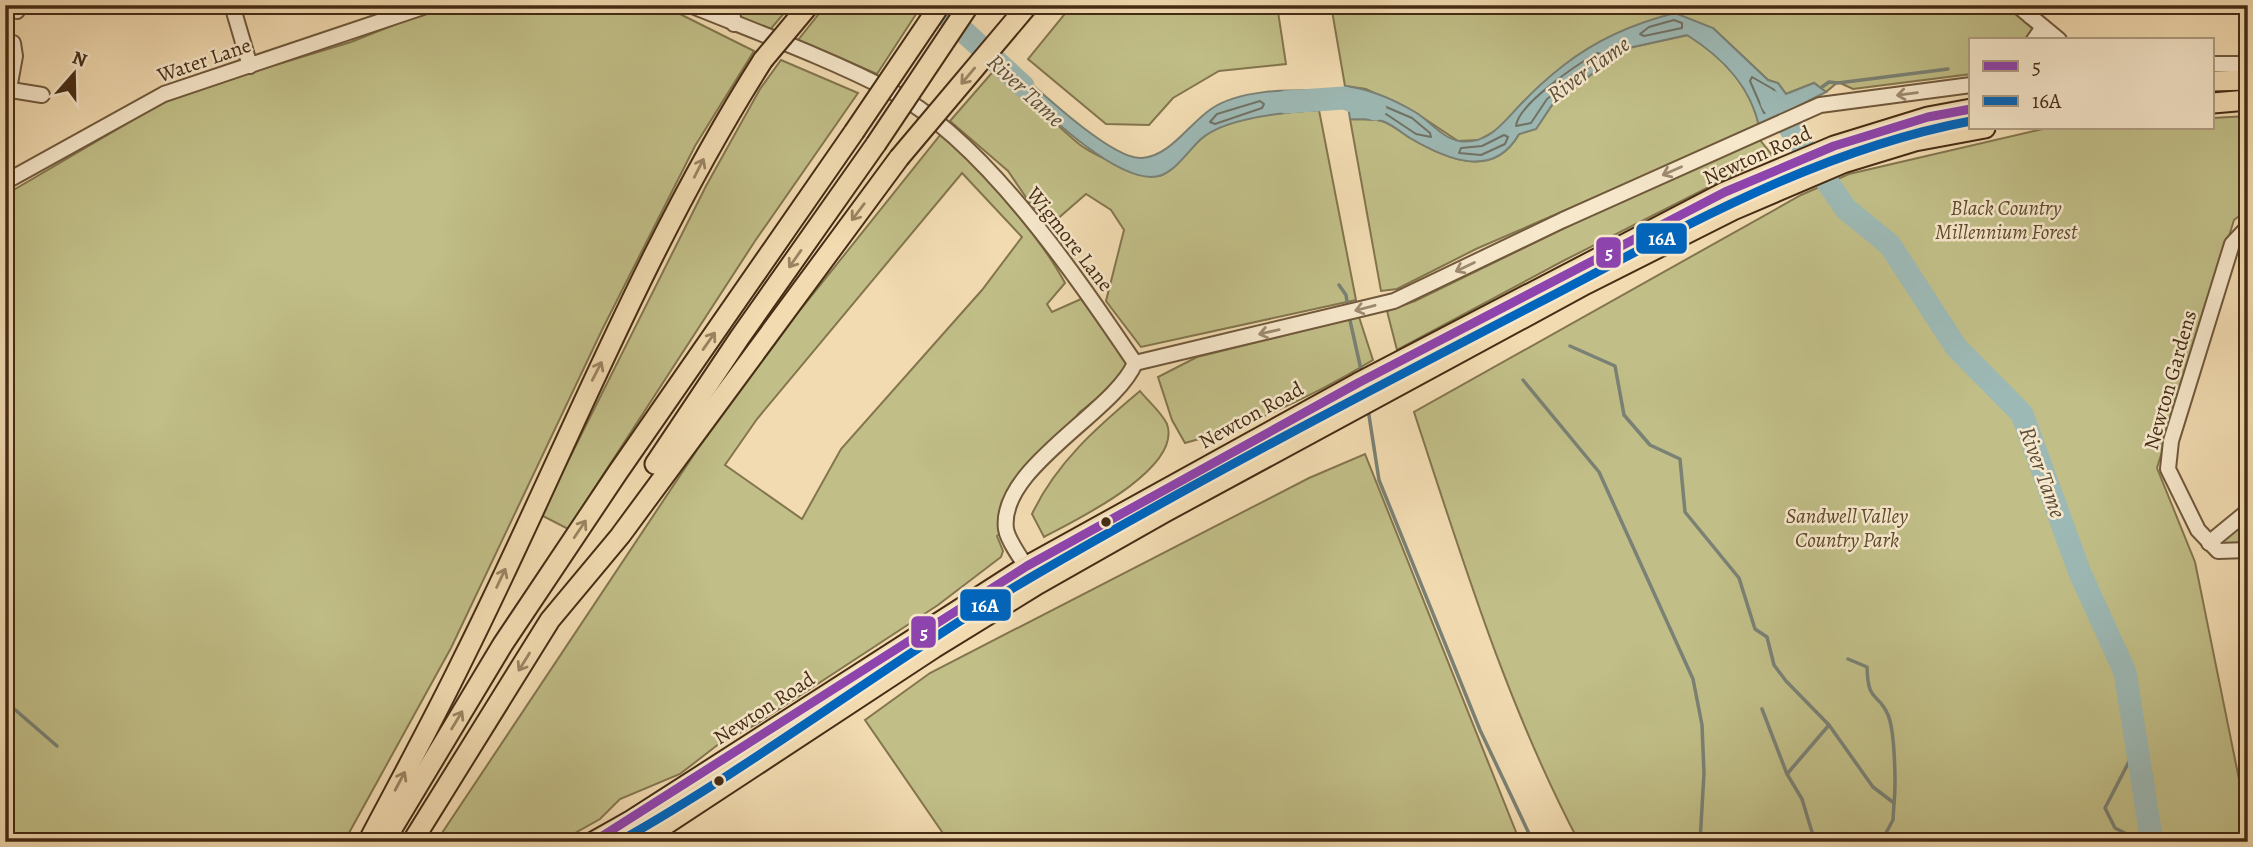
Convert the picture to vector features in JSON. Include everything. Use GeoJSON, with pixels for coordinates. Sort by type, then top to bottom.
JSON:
{"type":"FeatureCollection","features":[{"type":"Feature","properties":{"kind":"highway"},"geometry":{"type":"LineString","coordinates":[[368,842],[464,659],[588,390],[717,132],[763,60],[809,5]]}},
{"type":"Feature","properties":{"kind":"highway"},"geometry":{"type":"LineString","coordinates":[[384,842],[503,644],[618,472],[940,5]]}},
{"type":"Feature","properties":{"kind":"highway"},"geometry":{"type":"LineString","coordinates":[[412,842],[562,605],[740,337],[876,144],[969,5]]}},
{"type":"Feature","properties":{"kind":"highway"},"geometry":{"type":"LineString","coordinates":[[562,605],[620,536],[899,158],[1028,5]]}},
{"type":"Feature","properties":{"kind":"highway"},"geometry":{"type":"LineString","coordinates":[[2214,81],[2248,80]]}},
{"type":"Feature","properties":{"kind":"highway"},"geometry":{"type":"LineString","coordinates":[[2214,103],[2248,100]]}},
{"type":"Feature","properties":{"kind":"highway","name":"Newton Road"},"geometry":{"type":"LineString","coordinates":[[593,842],[632,820],[1027,566],[1358,383],[1713,198],[1790,175],[1928,117],[1969,109]]}},
{"type":"Feature","properties":{"kind":"highway","name":"Newton Road"},"geometry":{"type":"LineString","coordinates":[[1839,155],[1973,130]]}},
{"type":"Feature","properties":{"kind":"highway","name":"Newton Road"},"geometry":{"type":"LineString","coordinates":[[639,842],[934,648],[1038,584],[1586,284],[1734,210],[1790,175]]}},
{"type":"Feature","properties":{"kind":"highway"},"geometry":{"type":"LineString","coordinates":[[632,820],[675,802],[744,759],[764,761]]}},
{"type":"Feature","properties":{"kind":"street"},"geometry":{"type":"LineString","coordinates":[[232,5],[250,66]]}},
{"type":"Feature","properties":{"kind":"street","name":"Water Lane"},"geometry":{"type":"LineString","coordinates":[[5,182],[164,94],[429,5]]}},
{"type":"Feature","properties":{"kind":"street"},"geometry":{"type":"LineString","coordinates":[[690,5],[734,23]]}},
{"type":"Feature","properties":{"kind":"street"},"geometry":{"type":"LineString","coordinates":[[731,5],[734,23]]}},
{"type":"Feature","properties":{"kind":"street"},"geometry":{"type":"LineString","coordinates":[[2017,5],[2034,11],[2043,27],[2057,38]]}},
{"type":"Feature","properties":{"kind":"street","name":"Wigmore Lane"},"geometry":{"type":"LineString","coordinates":[[734,23],[892,92],[959,142],[1038,228],[1135,363]]}},
{"type":"Feature","properties":{"kind":"street"},"geometry":{"type":"LineString","coordinates":[[2035,38],[2043,27]]}},
{"type":"Feature","properties":{"kind":"street"},"geometry":{"type":"LineString","coordinates":[[13,43],[15,56],[7,89],[42,95]]}},
{"type":"Feature","properties":{"kind":"street"},"geometry":{"type":"LineString","coordinates":[[2214,64],[2248,64]]}},
{"type":"Feature","properties":{"kind":"street"},"geometry":{"type":"LineString","coordinates":[[1038,584],[1006,532],[1006,513],[1020,486],[1069,431],[1129,377],[1135,363],[1394,301],[1820,105],[1969,85]]}},
{"type":"Feature","properties":{"kind":"street","name":"Newton Gardens"},"geometry":{"type":"LineString","coordinates":[[2208,543],[2198,530],[2168,469],[2169,454],[2232,244],[2248,227]]}},
{"type":"Feature","properties":{"kind":"street"},"geometry":{"type":"LineString","coordinates":[[2248,510],[2208,543],[2218,551],[2248,550]]}},
{"type":"Feature","properties":{"kind":"green space"},"geometry":{"type":"Polygon","coordinates":[[[444,5],[662,5],[754,51],[695,146],[602,330],[451,648],[344,842],[5,842],[5,195],[162,103],[351,42],[444,5]]]}},
{"type":"Feature","properties":{"kind":"green space"},"geometry":{"type":"Polygon","coordinates":[[[738,5],[791,5],[769,31],[738,16],[738,5]]]}},
{"type":"Feature","properties":{"kind":"green space"},"geometry":{"type":"Polygon","coordinates":[[[826,5],[922,5],[877,74],[798,40],[826,5]]]}},
{"type":"Feature","properties":{"kind":"green space"},"geometry":{"type":"Polygon","coordinates":[[[1072,5],[1277,5],[1286,64],[1219,71],[1173,98],[1149,125],[1106,124],[1028,59],[1072,5]]]}},
{"type":"Feature","properties":{"kind":"green space"},"geometry":{"type":"Polygon","coordinates":[[[1331,5],[2006,5],[2034,29],[2026,38],[1969,38],[1969,74],[1853,89],[1838,82],[1826,92],[1814,83],[1786,94],[1778,83],[1768,80],[1713,28],[1609,37],[1565,65],[1523,102],[1501,128],[1479,140],[1458,141],[1416,113],[1366,89],[1345,86],[1331,5]]]}},
{"type":"Feature","properties":{"kind":"green space"},"geometry":{"type":"Polygon","coordinates":[[[1688,35],[1733,73],[1749,98],[1759,126],[1476,249],[1397,289],[1381,291],[1350,119],[1382,121],[1439,153],[1468,161],[1483,161],[1496,157],[1508,148],[1519,134],[1536,129],[1552,105],[1624,49],[1688,35]]]}},
{"type":"Feature","properties":{"kind":"green space"},"geometry":{"type":"Polygon","coordinates":[[[781,60],[858,93],[755,241],[568,529],[541,515],[706,186],[760,89],[781,60]]]}},
{"type":"Feature","properties":{"kind":"green space"},"geometry":{"type":"Polygon","coordinates":[[[997,67],[1079,144],[1120,166],[1155,176],[1168,172],[1201,139],[1225,125],[1257,117],[1319,110],[1356,300],[1141,347],[1106,301],[1124,230],[1111,210],[1086,194],[1047,228],[1008,171],[950,121],[997,67]]]}},
{"type":"Feature","properties":{"kind":"green space","name":"Sandwell Valley Country Park"},"geometry":{"type":"Polygon","coordinates":[[[2248,116],[2248,209],[2234,220],[2157,468],[2195,562],[2241,789],[2248,795],[2248,842],[1579,842],[1553,790],[1508,685],[1468,576],[1414,412],[1801,195],[1849,174],[2038,130],[2214,130],[2214,118],[2248,116]]]}},
{"type":"Feature","properties":{"kind":"green space"},"geometry":{"type":"Polygon","coordinates":[[[941,134],[1009,204],[1054,265],[1065,283],[1047,304],[1052,312],[1081,299],[1128,364],[1121,379],[1080,412],[1005,498],[1000,510],[1001,533],[997,536],[1003,551],[1001,557],[938,605],[755,725],[720,743],[680,774],[620,799],[600,819],[559,842],[436,842],[697,450],[797,314],[941,134]],[[962,173],[757,419],[725,465],[802,519],[841,449],[982,290],[1022,237],[962,173]]]}},
{"type":"Feature","properties":{"kind":"green space"},"geometry":{"type":"Polygon","coordinates":[[[1760,140],[1772,155],[1563,261],[1397,350],[1387,311],[1415,301],[1643,190],[1760,140]]]}},
{"type":"Feature","properties":{"kind":"green space"},"geometry":{"type":"Polygon","coordinates":[[[1359,317],[1373,360],[1282,408],[1234,428],[1185,443],[1172,420],[1158,377],[1197,357],[1359,317]]]}},
{"type":"Feature","properties":{"kind":"green space"},"geometry":{"type":"Polygon","coordinates":[[[1140,391],[1167,424],[1168,441],[1159,458],[1123,491],[1044,537],[1032,514],[1053,478],[1093,432],[1140,391]]]}},
{"type":"Feature","properties":{"kind":"green space"},"geometry":{"type":"Polygon","coordinates":[[[1365,454],[1520,842],[949,842],[865,720],[930,673],[1309,478],[1365,454]]]}},
{"type":"Feature","properties":{"kind":"green space"},"geometry":{"type":"Polygon","coordinates":[[[2248,518],[2248,546],[2221,548],[2218,541],[2248,518]]]}},
{"type":"Feature","properties":{"kind":"water"},"geometry":{"type":"Polygon","coordinates":[[[1675,13],[1713,28],[1768,80],[1778,83],[1786,94],[1814,83],[1826,92],[1759,126],[1749,98],[1733,73],[1687,35],[1624,49],[1552,105],[1536,129],[1519,134],[1508,148],[1496,157],[1483,161],[1468,161],[1439,153],[1382,121],[1350,119],[1345,86],[1372,92],[1398,103],[1453,139],[1480,139],[1496,130],[1538,87],[1576,56],[1616,33],[1675,13]]]}},
{"type":"Feature","properties":{"kind":"water"},"geometry":{"type":"Polygon","coordinates":[[[1004,59],[1091,134],[1128,156],[1142,158],[1162,152],[1211,109],[1235,98],[1262,92],[1316,90],[1319,110],[1257,117],[1225,125],[1201,139],[1168,172],[1144,176],[1123,169],[1099,155],[1051,118],[997,67],[1004,59]]]}},
{"type":"Feature","properties":{"kind":"waterway","name":"River Tame"},"geometry":{"type":"LineString","coordinates":[[935,5],[1023,86]]}},
{"type":"Feature","properties":{"kind":"waterway"},"geometry":{"type":"LineString","coordinates":[[1822,87],[1829,82],[1948,69]]}},
{"type":"Feature","properties":{"kind":"waterway","name":"River Tame"},"geometry":{"type":"LineString","coordinates":[[1286,102],[1344,98],[1375,109]]}},
{"type":"Feature","properties":{"kind":"waterway","name":"River Tame"},"geometry":{"type":"LineString","coordinates":[[1772,102],[1846,209],[1890,245],[1956,347],[2022,414],[2080,573],[2125,672],[2152,842]]}},
{"type":"Feature","properties":{"kind":"waterway"},"geometry":{"type":"LineString","coordinates":[[1339,285],[1346,295],[1348,308]]}},
{"type":"Feature","properties":{"kind":"waterway"},"geometry":{"type":"LineString","coordinates":[[1349,316],[1362,374]]}},
{"type":"Feature","properties":{"kind":"waterway"},"geometry":{"type":"LineString","coordinates":[[1570,346],[1615,366],[1624,415],[1650,445],[1680,459],[1685,512],[1739,578],[1755,629],[1767,637],[1774,665],[1829,725],[1873,787],[1894,803],[1893,820],[1881,842]]}},
{"type":"Feature","properties":{"kind":"waterway"},"geometry":{"type":"LineString","coordinates":[[1523,380],[1599,472],[1693,679],[1702,725],[1704,773],[1700,842]]}},
{"type":"Feature","properties":{"kind":"waterway"},"geometry":{"type":"LineString","coordinates":[[1368,409],[1379,480],[1480,730],[1533,842]]}},
{"type":"Feature","properties":{"kind":"waterway"},"geometry":{"type":"LineString","coordinates":[[1848,659],[1867,667],[1871,693],[1888,715],[1894,745],[1894,803]]}},
{"type":"Feature","properties":{"kind":"waterway"},"geometry":{"type":"LineString","coordinates":[[5,701],[57,746]]}},
{"type":"Feature","properties":{"kind":"waterway"},"geometry":{"type":"LineString","coordinates":[[1762,709],[1787,774],[1802,799],[1815,842]]}},
{"type":"Feature","properties":{"kind":"waterway"},"geometry":{"type":"LineString","coordinates":[[1787,774],[1829,725]]}},
{"type":"Feature","properties":{"kind":"waterway","name":"River Tame"},"geometry":{"type":"LineString","coordinates":[[2136,748],[2105,808],[2115,828],[2142,842]]}},
{"type":"Feature","properties":{"kind":"transit line","name":"5"},"geometry":{"type":"LineString","coordinates":[[593,842],[1027,566],[1358,383],[1725,192],[1834,146],[1928,117],[1969,109]]}},
{"type":"Feature","properties":{"kind":"transit line","name":"16A"},"geometry":{"type":"LineString","coordinates":[[618,842],[724,778],[982,607],[1159,504],[1285,436],[1642,248],[1748,196],[1857,152],[1913,134],[1969,121]]}},
{"type":"Feature","properties":{"kind":"park label","name":"Black Country Millennium Forest"},"geometry":{"type":"Point","coordinates":[2006,220]}}]}
